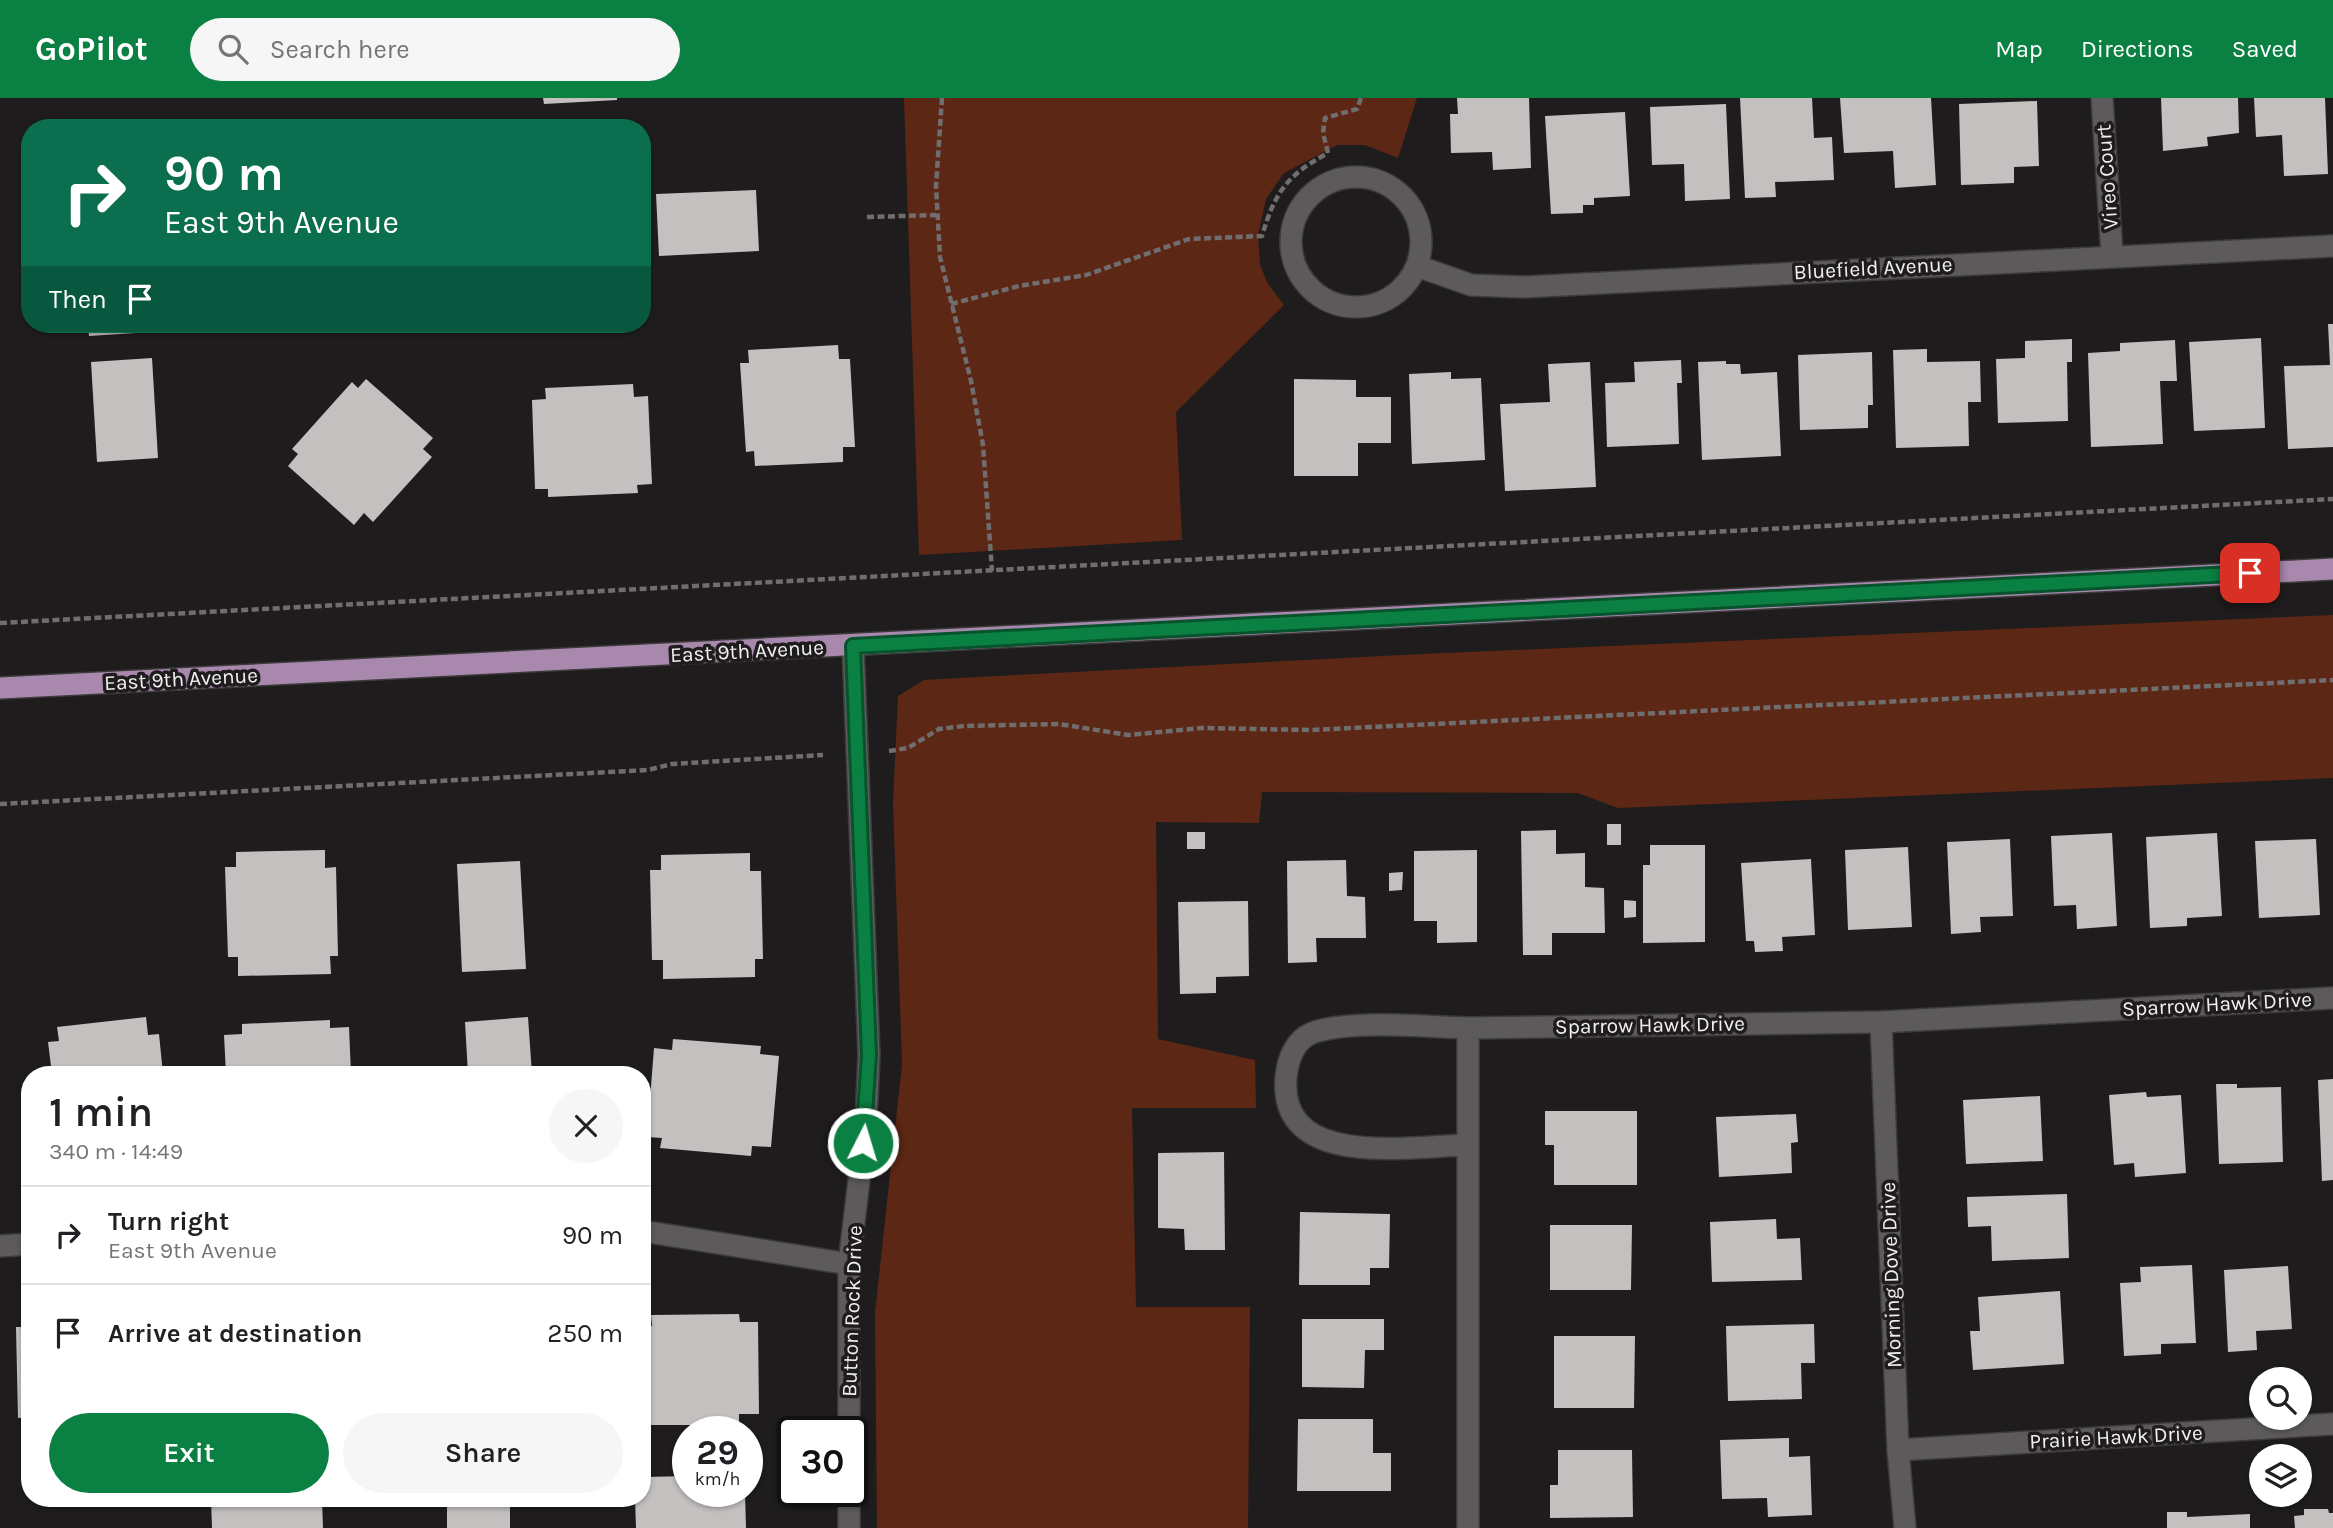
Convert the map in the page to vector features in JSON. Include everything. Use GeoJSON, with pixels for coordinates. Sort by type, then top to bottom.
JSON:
{"type":"FeatureCollection","features":[{"type":"Feature","properties":{"kind":"main road","name":"East 9th Avenue"},"geometry":{"type":"LineString","coordinates":[[0,688],[2333,569]]}},
{"type":"Feature","properties":{"kind":"street","name":"Vireo Court"},"geometry":{"type":"LineString","coordinates":[[2102,98],[2112,255]]}},
{"type":"Feature","properties":{"kind":"street"},"geometry":{"type":"LineString","coordinates":[[1352,177],[1383,183],[1402,194],[1414,211],[1421,232],[1421,253],[1417,266],[1401,290],[1383,302],[1362,307],[1341,306],[1321,298],[1304,283],[1294,264],[1290,242],[1294,221],[1304,201],[1321,187],[1352,177]]}},
{"type":"Feature","properties":{"kind":"street","name":"Bluefield Avenue"},"geometry":{"type":"LineString","coordinates":[[1417,266],[1471,285],[1523,287],[2112,255],[2333,246]]}},
{"type":"Feature","properties":{"kind":"street","name":"Button Rock Drive"},"geometry":{"type":"LineString","coordinates":[[849,1416],[849,1264],[866,1121],[869,1055],[853,646]]}},
{"type":"Feature","properties":{"kind":"street","name":"Sparrow Hawk Drive"},"geometry":{"type":"LineString","coordinates":[[1468,1145],[1356,1147],[1314,1137],[1301,1128],[1292,1114],[1287,1098],[1286,1078],[1293,1051],[1311,1033],[1342,1027],[1468,1028],[1881,1022],[2333,998]]}},
{"type":"Feature","properties":{"kind":"street","name":"Morning Dove Drive"},"geometry":{"type":"LineString","coordinates":[[1881,1022],[1898,1450],[1905,1528]]}},
{"type":"Feature","properties":{"kind":"street"},"geometry":{"type":"LineString","coordinates":[[1468,1028],[1468,1528]]}},
{"type":"Feature","properties":{"kind":"street"},"geometry":{"type":"LineString","coordinates":[[651,1232],[849,1264]]}},
{"type":"Feature","properties":{"kind":"street"},"geometry":{"type":"LineString","coordinates":[[0,1246],[21,1245]]}},
{"type":"Feature","properties":{"kind":"street","name":"Prairie Hawk Drive"},"geometry":{"type":"LineString","coordinates":[[1898,1450],[2333,1424]]}},
{"type":"Feature","properties":{"kind":"street"},"geometry":{"type":"LineString","coordinates":[[849,1507],[849,1528]]}},
{"type":"Feature","properties":{"kind":"path"},"geometry":{"type":"LineString","coordinates":[[942,98],[936,158],[936,215],[940,257],[971,381],[983,445],[992,571]]}},
{"type":"Feature","properties":{"kind":"path"},"geometry":{"type":"LineString","coordinates":[[951,304],[1010,288],[1086,275],[1189,239],[1262,236],[1272,201],[1288,180],[1306,165],[1328,153],[1322,133],[1325,118],[1357,109],[1361,98]]}},
{"type":"Feature","properties":{"kind":"path"},"geometry":{"type":"LineString","coordinates":[[867,217],[936,215]]}},
{"type":"Feature","properties":{"kind":"path"},"geometry":{"type":"LineString","coordinates":[[0,623],[2333,499]]}},
{"type":"Feature","properties":{"kind":"path"},"geometry":{"type":"LineString","coordinates":[[889,751],[908,748],[939,729],[964,726],[1059,724],[1128,735],[1202,728],[1311,730],[2333,680]]}},
{"type":"Feature","properties":{"kind":"path"},"geometry":{"type":"LineString","coordinates":[[0,804],[648,770],[672,764],[823,755]]}},
{"type":"Feature","properties":{"kind":"shaded area"},"geometry":{"type":"Polygon","coordinates":[[[904,98],[1417,98],[1398,158],[1365,145],[1337,145],[1284,173],[1266,199],[1258,235],[1260,265],[1268,284],[1284,305],[1176,412],[1182,540],[919,555],[904,98]]]}},
{"type":"Feature","properties":{"kind":"shaded area"},"geometry":{"type":"Polygon","coordinates":[[[2333,615],[2333,778],[1618,808],[1578,793],[1262,792],[1259,823],[1156,822],[1158,1039],[1255,1060],[1256,1108],[1132,1108],[1136,1307],[1250,1307],[1248,1528],[877,1528],[875,1313],[902,1064],[893,803],[898,696],[924,680],[1422,654],[2333,615]]]}},
{"type":"Feature","properties":{"kind":"building"},"geometry":{"type":"Polygon","coordinates":[[[543,98],[617,98],[617,100],[544,104],[543,98]]]}},
{"type":"Feature","properties":{"kind":"building"},"geometry":{"type":"Polygon","coordinates":[[[1457,98],[1529,98],[1531,168],[1493,170],[1492,152],[1451,153],[1450,114],[1458,114],[1457,98]]]}},
{"type":"Feature","properties":{"kind":"building"},"geometry":{"type":"Polygon","coordinates":[[[1740,98],[1812,98],[1814,138],[1832,137],[1834,180],[1775,182],[1776,197],[1745,198],[1740,98]]]}},
{"type":"Feature","properties":{"kind":"building"},"geometry":{"type":"Polygon","coordinates":[[[1840,98],[1931,98],[1936,185],[1895,188],[1893,151],[1844,153],[1840,98]]]}},
{"type":"Feature","properties":{"kind":"building"},"geometry":{"type":"Polygon","coordinates":[[[2161,98],[2238,98],[2239,133],[2207,137],[2208,146],[2163,151],[2161,98]]]}},
{"type":"Feature","properties":{"kind":"building"},"geometry":{"type":"Polygon","coordinates":[[[2254,98],[2325,98],[2328,174],[2284,176],[2282,135],[2256,137],[2254,98]]]}},
{"type":"Feature","properties":{"kind":"building"},"geometry":{"type":"Polygon","coordinates":[[[2037,101],[2039,166],[2014,167],[2014,183],[1961,185],[1959,104],[2037,101]]]}},
{"type":"Feature","properties":{"kind":"building"},"geometry":{"type":"Polygon","coordinates":[[[1726,104],[1730,199],[1685,201],[1684,164],[1652,165],[1650,107],[1726,104]]]}},
{"type":"Feature","properties":{"kind":"building"},"geometry":{"type":"Polygon","coordinates":[[[1625,112],[1630,196],[1594,198],[1594,205],[1583,205],[1583,213],[1551,214],[1545,116],[1625,112]]]}},
{"type":"Feature","properties":{"kind":"building"},"geometry":{"type":"Polygon","coordinates":[[[756,190],[759,251],[659,256],[656,194],[756,190]]]}},
{"type":"Feature","properties":{"kind":"building"},"geometry":{"type":"Polygon","coordinates":[[[2328,324],[2333,324],[2333,447],[2288,449],[2284,366],[2330,365],[2328,324]]]}},
{"type":"Feature","properties":{"kind":"building"},"geometry":{"type":"Polygon","coordinates":[[[89,333],[136,333],[89,336],[89,333]]]}},
{"type":"Feature","properties":{"kind":"building"},"geometry":{"type":"Polygon","coordinates":[[[2261,338],[2265,428],[2194,431],[2189,342],[2261,338]]]}},
{"type":"Feature","properties":{"kind":"building"},"geometry":{"type":"Polygon","coordinates":[[[2072,339],[2072,362],[2067,362],[2068,421],[1998,423],[1996,359],[2025,358],[2025,341],[2072,339]]]}},
{"type":"Feature","properties":{"kind":"building"},"geometry":{"type":"Polygon","coordinates":[[[2175,340],[2177,381],[2160,381],[2163,444],[2091,447],[2088,353],[2120,351],[2120,343],[2175,340]]]}},
{"type":"Feature","properties":{"kind":"building"},"geometry":{"type":"Polygon","coordinates":[[[838,345],[839,359],[850,359],[855,447],[843,447],[843,462],[755,466],[754,451],[746,452],[740,363],[749,363],[748,350],[838,345]]]}},
{"type":"Feature","properties":{"kind":"building"},"geometry":{"type":"Polygon","coordinates":[[[1927,349],[1927,362],[1980,361],[1981,402],[1968,402],[1969,446],[1896,448],[1893,350],[1927,349]]]}},
{"type":"Feature","properties":{"kind":"building"},"geometry":{"type":"Polygon","coordinates":[[[1872,352],[1873,405],[1868,405],[1868,428],[1800,430],[1798,355],[1872,352]]]}},
{"type":"Feature","properties":{"kind":"building"},"geometry":{"type":"Polygon","coordinates":[[[152,358],[158,458],[97,462],[91,362],[152,358]]]}},
{"type":"Feature","properties":{"kind":"building"},"geometry":{"type":"Polygon","coordinates":[[[1681,360],[1682,383],[1677,383],[1679,444],[1607,447],[1605,383],[1635,382],[1634,362],[1681,360]]]}},
{"type":"Feature","properties":{"kind":"building"},"geometry":{"type":"Polygon","coordinates":[[[1726,361],[1726,364],[1740,364],[1741,374],[1777,372],[1781,456],[1702,460],[1698,362],[1726,361]]]}},
{"type":"Feature","properties":{"kind":"building"},"geometry":{"type":"Polygon","coordinates":[[[1590,362],[1596,487],[1505,491],[1500,404],[1550,402],[1548,364],[1590,362]]]}},
{"type":"Feature","properties":{"kind":"building"},"geometry":{"type":"Polygon","coordinates":[[[1451,372],[1451,379],[1481,378],[1485,460],[1412,464],[1409,374],[1451,372]]]}},
{"type":"Feature","properties":{"kind":"building"},"geometry":{"type":"Polygon","coordinates":[[[366,379],[433,438],[423,449],[432,457],[373,522],[364,513],[354,525],[288,466],[298,454],[292,449],[352,382],[358,388],[366,379]]]}},
{"type":"Feature","properties":{"kind":"building"},"geometry":{"type":"Polygon","coordinates":[[[1294,379],[1356,380],[1356,397],[1391,397],[1391,443],[1358,443],[1358,476],[1294,476],[1294,379]]]}},
{"type":"Feature","properties":{"kind":"building"},"geometry":{"type":"Polygon","coordinates":[[[633,384],[634,397],[648,396],[652,484],[637,485],[638,493],[548,497],[548,489],[535,489],[532,400],[546,399],[545,388],[633,384]]]}},
{"type":"Feature","properties":{"kind":"building"},"geometry":{"type":"Polygon","coordinates":[[[1607,824],[1621,824],[1621,845],[1607,845],[1607,824]]]}},
{"type":"Feature","properties":{"kind":"building"},"geometry":{"type":"Polygon","coordinates":[[[1556,830],[1556,854],[1585,853],[1585,887],[1604,888],[1605,933],[1552,933],[1552,955],[1523,955],[1521,831],[1556,830]]]}},
{"type":"Feature","properties":{"kind":"building"},"geometry":{"type":"Polygon","coordinates":[[[1187,832],[1205,832],[1205,849],[1187,849],[1187,832]]]}},
{"type":"Feature","properties":{"kind":"building"},"geometry":{"type":"Polygon","coordinates":[[[2112,833],[2117,926],[2077,929],[2076,905],[2054,906],[2051,836],[2112,833]]]}},
{"type":"Feature","properties":{"kind":"building"},"geometry":{"type":"Polygon","coordinates":[[[2217,833],[2222,916],[2187,918],[2187,926],[2150,928],[2146,837],[2217,833]]]}},
{"type":"Feature","properties":{"kind":"building"},"geometry":{"type":"Polygon","coordinates":[[[2010,839],[2013,916],[1980,917],[1981,932],[1951,934],[1947,842],[2010,839]]]}},
{"type":"Feature","properties":{"kind":"building"},"geometry":{"type":"Polygon","coordinates":[[[2316,839],[2320,915],[2259,918],[2255,841],[2316,839]]]}},
{"type":"Feature","properties":{"kind":"building"},"geometry":{"type":"Polygon","coordinates":[[[1650,845],[1705,845],[1705,942],[1643,943],[1643,865],[1650,865],[1650,845]]]}},
{"type":"Feature","properties":{"kind":"building"},"geometry":{"type":"Polygon","coordinates":[[[1908,847],[1912,927],[1848,930],[1845,850],[1908,847]]]}},
{"type":"Feature","properties":{"kind":"building"},"geometry":{"type":"Polygon","coordinates":[[[325,850],[325,868],[336,867],[338,956],[330,956],[331,974],[238,976],[238,957],[228,957],[225,867],[236,867],[236,852],[325,850]]]}},
{"type":"Feature","properties":{"kind":"building"},"geometry":{"type":"Polygon","coordinates":[[[1477,850],[1477,942],[1437,943],[1437,921],[1414,921],[1414,851],[1477,850]]]}},
{"type":"Feature","properties":{"kind":"building"},"geometry":{"type":"Polygon","coordinates":[[[750,853],[750,871],[761,871],[763,959],[755,959],[755,977],[663,979],[663,960],[652,960],[650,870],[661,870],[661,855],[750,853]]]}},
{"type":"Feature","properties":{"kind":"building"},"geometry":{"type":"Polygon","coordinates":[[[1811,859],[1815,935],[1782,937],[1783,951],[1755,952],[1754,941],[1746,941],[1741,863],[1811,859]]]}},
{"type":"Feature","properties":{"kind":"building"},"geometry":{"type":"Polygon","coordinates":[[[1346,860],[1347,896],[1365,897],[1366,938],[1316,938],[1317,962],[1288,963],[1287,861],[1346,860]]]}},
{"type":"Feature","properties":{"kind":"building"},"geometry":{"type":"Polygon","coordinates":[[[520,861],[526,969],[462,972],[457,864],[520,861]]]}},
{"type":"Feature","properties":{"kind":"building"},"geometry":{"type":"Polygon","coordinates":[[[1403,872],[1402,890],[1389,891],[1389,873],[1403,872]]]}},
{"type":"Feature","properties":{"kind":"building"},"geometry":{"type":"Polygon","coordinates":[[[1624,900],[1636,901],[1636,917],[1624,918],[1624,900]]]}},
{"type":"Feature","properties":{"kind":"building"},"geometry":{"type":"Polygon","coordinates":[[[1248,901],[1249,976],[1216,977],[1216,993],[1180,994],[1178,902],[1248,901]]]}},
{"type":"Feature","properties":{"kind":"building"},"geometry":{"type":"Polygon","coordinates":[[[146,1017],[148,1035],[159,1034],[162,1066],[51,1066],[48,1042],[59,1041],[57,1027],[146,1017]]]}},
{"type":"Feature","properties":{"kind":"building"},"geometry":{"type":"Polygon","coordinates":[[[528,1017],[531,1066],[468,1066],[465,1022],[528,1017]]]}},
{"type":"Feature","properties":{"kind":"building"},"geometry":{"type":"Polygon","coordinates":[[[330,1020],[330,1028],[349,1027],[351,1066],[226,1066],[224,1035],[242,1034],[242,1024],[330,1020]]]}},
{"type":"Feature","properties":{"kind":"building"},"geometry":{"type":"Polygon","coordinates":[[[673,1039],[761,1046],[760,1054],[779,1056],[771,1147],[752,1146],[751,1156],[660,1148],[662,1138],[651,1137],[654,1048],[672,1050],[673,1039]]]}},
{"type":"Feature","properties":{"kind":"building"},"geometry":{"type":"Polygon","coordinates":[[[2333,1079],[2333,1180],[2322,1181],[2318,1080],[2333,1079]]]}},
{"type":"Feature","properties":{"kind":"building"},"geometry":{"type":"Polygon","coordinates":[[[2216,1084],[2237,1084],[2237,1088],[2281,1087],[2283,1162],[2219,1164],[2216,1084]]]}},
{"type":"Feature","properties":{"kind":"building"},"geometry":{"type":"Polygon","coordinates":[[[2146,1092],[2147,1097],[2181,1095],[2186,1173],[2135,1177],[2134,1163],[2114,1165],[2109,1095],[2146,1092]]]}},
{"type":"Feature","properties":{"kind":"building"},"geometry":{"type":"Polygon","coordinates":[[[2040,1096],[2043,1161],[1966,1164],[1963,1100],[2040,1096]]]}},
{"type":"Feature","properties":{"kind":"building"},"geometry":{"type":"Polygon","coordinates":[[[1545,1111],[1637,1111],[1637,1185],[1554,1185],[1554,1145],[1545,1145],[1545,1111]]]}},
{"type":"Feature","properties":{"kind":"building"},"geometry":{"type":"Polygon","coordinates":[[[1796,1114],[1798,1142],[1791,1143],[1792,1173],[1719,1177],[1716,1117],[1796,1114]]]}},
{"type":"Feature","properties":{"kind":"building"},"geometry":{"type":"Polygon","coordinates":[[[1224,1152],[1225,1250],[1185,1250],[1184,1229],[1158,1228],[1158,1153],[1224,1152]]]}},
{"type":"Feature","properties":{"kind":"building"},"geometry":{"type":"Polygon","coordinates":[[[2067,1194],[2069,1258],[1992,1261],[1991,1226],[1968,1227],[1967,1197],[2067,1194]]]}},
{"type":"Feature","properties":{"kind":"building"},"geometry":{"type":"Polygon","coordinates":[[[1300,1212],[1390,1214],[1389,1268],[1370,1268],[1370,1285],[1299,1285],[1300,1212]]]}},
{"type":"Feature","properties":{"kind":"building"},"geometry":{"type":"Polygon","coordinates":[[[1776,1219],[1777,1239],[1800,1238],[1802,1280],[1712,1282],[1710,1222],[1776,1219]]]}},
{"type":"Feature","properties":{"kind":"building"},"geometry":{"type":"Polygon","coordinates":[[[1550,1225],[1632,1225],[1631,1290],[1550,1290],[1550,1225]]]}},
{"type":"Feature","properties":{"kind":"building"},"geometry":{"type":"Polygon","coordinates":[[[2192,1265],[2196,1343],[2161,1344],[2161,1354],[2124,1356],[2120,1283],[2141,1282],[2140,1267],[2192,1265]]]}},
{"type":"Feature","properties":{"kind":"building"},"geometry":{"type":"Polygon","coordinates":[[[2288,1266],[2292,1329],[2256,1331],[2257,1350],[2228,1352],[2224,1270],[2288,1266]]]}},
{"type":"Feature","properties":{"kind":"building"},"geometry":{"type":"Polygon","coordinates":[[[2060,1291],[2064,1364],[1973,1370],[1970,1331],[1980,1331],[1978,1297],[2060,1291]]]}},
{"type":"Feature","properties":{"kind":"building"},"geometry":{"type":"Polygon","coordinates":[[[739,1314],[740,1322],[758,1322],[759,1414],[672,1416],[672,1425],[651,1425],[651,1315],[739,1314]]]}},
{"type":"Feature","properties":{"kind":"building"},"geometry":{"type":"Polygon","coordinates":[[[1302,1319],[1384,1319],[1384,1350],[1365,1350],[1364,1388],[1302,1387],[1302,1319]]]}},
{"type":"Feature","properties":{"kind":"building"},"geometry":{"type":"Polygon","coordinates":[[[1814,1324],[1815,1363],[1801,1363],[1802,1399],[1728,1401],[1726,1326],[1814,1324]]]}},
{"type":"Feature","properties":{"kind":"building"},"geometry":{"type":"Polygon","coordinates":[[[16,1327],[21,1327],[21,1418],[18,1418],[16,1327]]]}},
{"type":"Feature","properties":{"kind":"building"},"geometry":{"type":"Polygon","coordinates":[[[1554,1336],[1635,1336],[1634,1408],[1554,1408],[1554,1336]]]}},
{"type":"Feature","properties":{"kind":"building"},"geometry":{"type":"Polygon","coordinates":[[[1298,1419],[1373,1419],[1373,1453],[1391,1453],[1391,1491],[1297,1491],[1298,1419]]]}},
{"type":"Feature","properties":{"kind":"building"},"geometry":{"type":"Polygon","coordinates":[[[1789,1438],[1789,1457],[1810,1456],[1812,1515],[1768,1517],[1767,1498],[1722,1499],[1720,1440],[1789,1438]]]}},
{"type":"Feature","properties":{"kind":"building"},"geometry":{"type":"Polygon","coordinates":[[[1558,1450],[1632,1450],[1633,1517],[1550,1518],[1550,1485],[1558,1485],[1558,1450]]]}},
{"type":"Feature","properties":{"kind":"building"},"geometry":{"type":"Polygon","coordinates":[[[672,1476],[672,1507],[745,1507],[746,1528],[636,1528],[635,1507],[651,1507],[651,1477],[672,1476]]]}},
{"type":"Feature","properties":{"kind":"building"},"geometry":{"type":"Polygon","coordinates":[[[211,1507],[322,1507],[323,1528],[212,1528],[211,1507]]]}},
{"type":"Feature","properties":{"kind":"building"},"geometry":{"type":"Polygon","coordinates":[[[447,1507],[510,1507],[510,1528],[447,1528],[447,1507]]]}},
{"type":"Feature","properties":{"kind":"building"},"geometry":{"type":"Polygon","coordinates":[[[2304,1509],[2328,1509],[2329,1513],[2333,1513],[2333,1528],[2295,1528],[2294,1516],[2304,1515],[2304,1509]]]}},
{"type":"Feature","properties":{"kind":"building"},"geometry":{"type":"Polygon","coordinates":[[[2167,1512],[2187,1512],[2187,1517],[2250,1514],[2250,1528],[2167,1528],[2167,1512]]]}},
{"type":"Feature","properties":{"kind":"route"},"geometry":{"type":"LineString","coordinates":[[863,1143],[869,1055],[853,646],[2250,573]]}}]}
